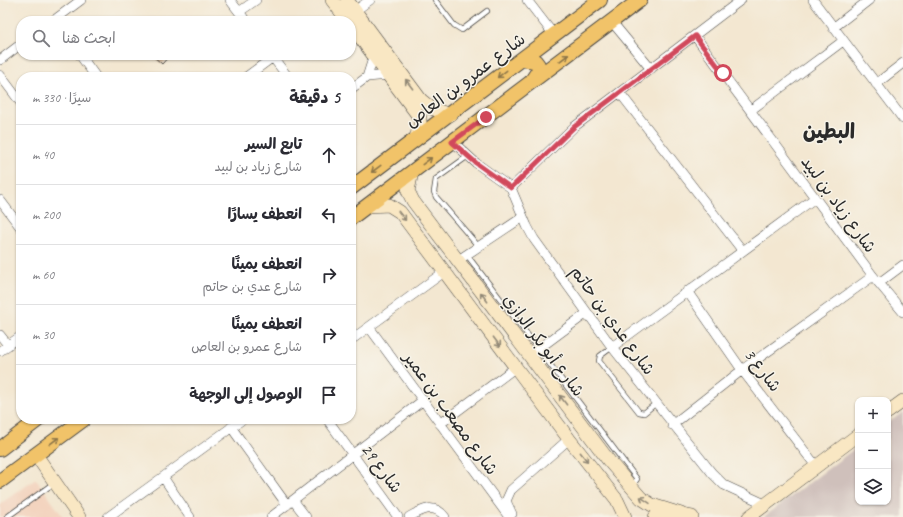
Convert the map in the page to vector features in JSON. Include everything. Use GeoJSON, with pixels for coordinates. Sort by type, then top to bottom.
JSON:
{"type":"FeatureCollection","features":[{"type":"Feature","properties":{"kind":"main road","name":"شارع عمرو بن العاص"},"geometry":{"type":"LineString","coordinates":[[356,184],[600,0]]}},
{"type":"Feature","properties":{"kind":"main road"},"geometry":{"type":"LineString","coordinates":[[356,214],[640,0]]}},
{"type":"Feature","properties":{"kind":"main road"},"geometry":{"type":"LineString","coordinates":[[522,59],[535,62],[538,65],[539,70],[530,84]]}},
{"type":"Feature","properties":{"kind":"main road"},"geometry":{"type":"LineString","coordinates":[[0,449],[32,424]]}},
{"type":"Feature","properties":{"kind":"main road"},"geometry":{"type":"LineString","coordinates":[[0,481],[77,424]]}},
{"type":"Feature","properties":{"kind":"street"},"geometry":{"type":"LineString","coordinates":[[60,16],[81,0]]}},
{"type":"Feature","properties":{"kind":"street"},"geometry":{"type":"LineString","coordinates":[[230,0],[242,16]]}},
{"type":"Feature","properties":{"kind":"street"},"geometry":{"type":"LineString","coordinates":[[239,12],[256,0]]}},
{"type":"Feature","properties":{"kind":"street"},"geometry":{"type":"LineString","coordinates":[[332,0],[351,16]]}},
{"type":"Feature","properties":{"kind":"street"},"geometry":{"type":"LineString","coordinates":[[347,0],[351,16]]}},
{"type":"Feature","properties":{"kind":"street"},"geometry":{"type":"LineString","coordinates":[[351,16],[370,0]]}},
{"type":"Feature","properties":{"kind":"street"},"geometry":{"type":"LineString","coordinates":[[527,0],[554,35]]}},
{"type":"Feature","properties":{"kind":"street"},"geometry":{"type":"LineString","coordinates":[[511,188],[574,127],[741,0]]}},
{"type":"Feature","properties":{"kind":"street"},"geometry":{"type":"LineString","coordinates":[[813,0],[903,120]]}},
{"type":"Feature","properties":{"kind":"street"},"geometry":{"type":"LineString","coordinates":[[833,28],[869,0]]}},
{"type":"Feature","properties":{"kind":"street"},"geometry":{"type":"LineString","coordinates":[[356,22],[421,100],[431,108],[450,114]]}},
{"type":"Feature","properties":{"kind":"street"},"geometry":{"type":"LineString","coordinates":[[612,22],[651,69]]}},
{"type":"Feature","properties":{"kind":"street"},"geometry":{"type":"LineString","coordinates":[[356,32],[420,118],[420,126],[415,140]]}},
{"type":"Feature","properties":{"kind":"street","name":"شارع زياد بن لبيد"},"geometry":{"type":"LineString","coordinates":[[695,36],[752,110],[876,280],[903,312]]}},
{"type":"Feature","properties":{"kind":"street"},"geometry":{"type":"LineString","coordinates":[[752,110],[844,41]]}},
{"type":"Feature","properties":{"kind":"street"},"geometry":{"type":"LineString","coordinates":[[0,60],[16,48]]}},
{"type":"Feature","properties":{"kind":"street"},"geometry":{"type":"LineString","coordinates":[[367,77],[374,55]]}},
{"type":"Feature","properties":{"kind":"street"},"geometry":{"type":"LineString","coordinates":[[84,60],[92,72]]}},
{"type":"Feature","properties":{"kind":"street"},"geometry":{"type":"LineString","coordinates":[[252,72],[267,60]]}},
{"type":"Feature","properties":{"kind":"street"},"geometry":{"type":"LineString","coordinates":[[275,60],[284,72]]}},
{"type":"Feature","properties":{"kind":"street"},"geometry":{"type":"LineString","coordinates":[[876,84],[903,63]]}},
{"type":"Feature","properties":{"kind":"street"},"geometry":{"type":"LineString","coordinates":[[356,85],[367,77],[388,75]]}},
{"type":"Feature","properties":{"kind":"street"},"geometry":{"type":"LineString","coordinates":[[0,76],[16,97]]}},
{"type":"Feature","properties":{"kind":"street"},"geometry":{"type":"LineString","coordinates":[[620,93],[742,250]]}},
{"type":"Feature","properties":{"kind":"street","name":"شارع عدي بن حاتم"},"geometry":{"type":"LineString","coordinates":[[452,142],[468,156],[511,188],[517,197],[523,217],[534,239],[612,347],[655,404],[712,474],[754,512]]}},
{"type":"Feature","properties":{"kind":"street","name":"شارع أبو بكر الرازي"},"geometry":{"type":"LineString","coordinates":[[412,172],[408,191],[413,201],[462,258],[534,352],[609,462],[641,498],[652,505],[687,515]]}},
{"type":"Feature","properties":{"kind":"street"},"geometry":{"type":"LineString","coordinates":[[612,347],[742,250],[815,198]]}},
{"type":"Feature","properties":{"kind":"street"},"geometry":{"type":"LineString","coordinates":[[0,200],[16,221]]}},
{"type":"Feature","properties":{"kind":"street","name":"شارع أبو بكر الرازي"},"geometry":{"type":"LineString","coordinates":[[368,206],[389,205],[400,212],[617,500],[625,517]]}},
{"type":"Feature","properties":{"kind":"street"},"geometry":{"type":"LineString","coordinates":[[462,258],[523,217]]}},
{"type":"Feature","properties":{"kind":"street"},"geometry":{"type":"LineString","coordinates":[[672,425],[742,370],[876,280],[903,265]]}},
{"type":"Feature","properties":{"kind":"street"},"geometry":{"type":"LineString","coordinates":[[356,336],[444,272]]}},
{"type":"Feature","properties":{"kind":"street","name":"شارع 3"},"geometry":{"type":"LineString","coordinates":[[687,291],[742,370],[816,466]]}},
{"type":"Feature","properties":{"kind":"street"},"geometry":{"type":"LineString","coordinates":[[534,352],[587,313]]}},
{"type":"Feature","properties":{"kind":"street","name":"شارع مصعب بن عمير"},"geometry":{"type":"LineString","coordinates":[[369,327],[422,401],[509,517]]}},
{"type":"Feature","properties":{"kind":"street"},"geometry":{"type":"LineString","coordinates":[[0,335],[8,345]]}},
{"type":"Feature","properties":{"kind":"street"},"geometry":{"type":"LineString","coordinates":[[0,351],[16,339]]}},
{"type":"Feature","properties":{"kind":"street"},"geometry":{"type":"LineString","coordinates":[[440,424],[516,367]]}},
{"type":"Feature","properties":{"kind":"street"},"geometry":{"type":"LineString","coordinates":[[271,517],[422,401]]}},
{"type":"Feature","properties":{"kind":"street"},"geometry":{"type":"LineString","coordinates":[[891,410],[903,401]]}},
{"type":"Feature","properties":{"kind":"street"},"geometry":{"type":"LineString","coordinates":[[108,517],[236,424]]}},
{"type":"Feature","properties":{"kind":"street","name":"شارع 29"},"geometry":{"type":"LineString","coordinates":[[330,424],[398,517]]}},
{"type":"Feature","properties":{"kind":"street"},"geometry":{"type":"LineString","coordinates":[[231,427],[290,502],[306,517]]}},
{"type":"Feature","properties":{"kind":"street"},"geometry":{"type":"LineString","coordinates":[[754,512],[855,437]]}},
{"type":"Feature","properties":{"kind":"street"},"geometry":{"type":"LineString","coordinates":[[514,517],[506,501],[511,490],[569,438]]}},
{"type":"Feature","properties":{"kind":"street"},"geometry":{"type":"LineString","coordinates":[[36,455],[79,517]]}},
{"type":"Feature","properties":{"kind":"street"},"geometry":{"type":"LineString","coordinates":[[163,477],[190,517]]}},
{"type":"Feature","properties":{"kind":"street"},"geometry":{"type":"LineString","coordinates":[[409,517],[421,510],[431,508],[442,514]]}},
{"type":"Feature","properties":{"kind":"street"},"geometry":{"type":"LineString","coordinates":[[655,517],[671,513],[687,515]]}},
{"type":"Feature","properties":{"kind":"lane"},"geometry":{"type":"LineString","coordinates":[[435,0],[454,25],[462,30],[487,11]]}},
{"type":"Feature","properties":{"kind":"lane"},"geometry":{"type":"LineString","coordinates":[[468,156],[436,179],[434,192],[436,197],[479,246]]}},
{"type":"Feature","properties":{"kind":"lane"},"geometry":{"type":"LineString","coordinates":[[612,347],[600,356],[599,361],[639,412],[644,413],[655,404]]}},
{"type":"Feature","properties":{"kind":"lane"},"geometry":{"type":"LineString","coordinates":[[7,517],[55,482]]}},
{"type":"Feature","properties":{"kind":"shaded area"},"geometry":{"type":"Polygon","coordinates":[[[903,412],[903,517],[764,517],[855,448],[855,505],[891,505],[891,421],[903,412]]]}},
{"type":"Feature","properties":{"kind":"shaded area"},"geometry":{"type":"Polygon","coordinates":[[[36,479],[63,517],[0,517],[0,504],[36,479]]]}},
{"type":"Feature","properties":{"kind":"building"},"geometry":{"type":"Polygon","coordinates":[[[158,60],[166,60],[162,64],[158,60]]]}},
{"type":"Feature","properties":{"kind":"district","name":"البطين"},"geometry":{"type":"Point","coordinates":[829,131]}},
{"type":"Feature","properties":{"kind":"route"},"geometry":{"type":"LineString","coordinates":[[486,117],[452,142],[476,163],[511,188],[544,158],[574,127],[695,36],[723,73]]}}]}
